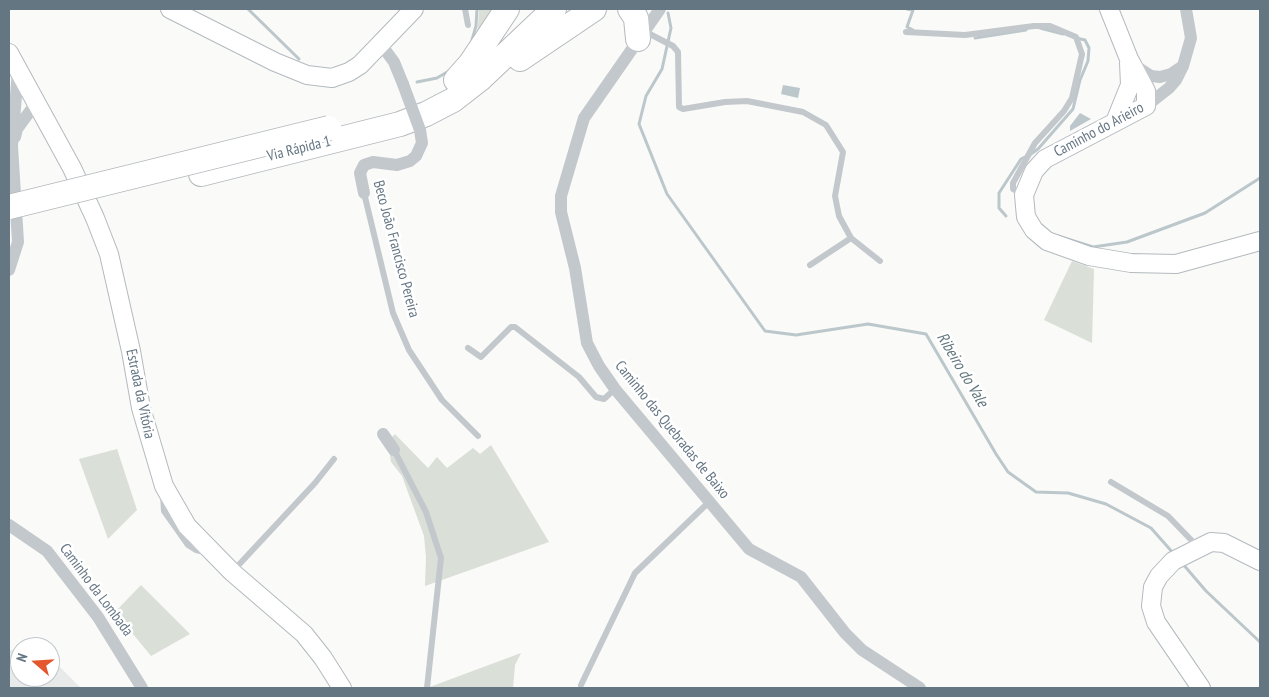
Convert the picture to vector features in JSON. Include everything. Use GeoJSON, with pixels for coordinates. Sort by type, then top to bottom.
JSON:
{"type":"FeatureCollection","features":[{"type":"Feature","properties":{"kind":"highway"},"geometry":{"type":"LineString","coordinates":[[461,86],[471,62],[507,9]]}},
{"type":"Feature","properties":{"kind":"highway","name":"Via Rápida 1"},"geometry":{"type":"LineString","coordinates":[[461,86],[535,9]]}},
{"type":"Feature","properties":{"kind":"highway","name":"Via Rápida 1"},"geometry":{"type":"LineString","coordinates":[[9,222],[331,134],[406,107],[434,94],[461,86],[496,66],[554,9]]}},
{"type":"Feature","properties":{"kind":"highway"},"geometry":{"type":"LineString","coordinates":[[461,86],[500,72],[594,9]]}},
{"type":"Feature","properties":{"kind":"highway"},"geometry":{"type":"LineString","coordinates":[[630,9],[641,35]]}},
{"type":"Feature","properties":{"kind":"highway","name":"Via Rápida 1"},"geometry":{"type":"LineString","coordinates":[[9,206],[331,134]]}},
{"type":"Feature","properties":{"kind":"main road"},"geometry":{"type":"LineString","coordinates":[[170,9],[240,46],[317,77],[332,78],[349,72],[360,65],[414,9]]}},
{"type":"Feature","properties":{"kind":"main road"},"geometry":{"type":"LineString","coordinates":[[1109,9],[1129,59],[1146,91],[1146,106]]}},
{"type":"Feature","properties":{"kind":"main road","name":"Estrada da Vitória"},"geometry":{"type":"LineString","coordinates":[[9,53],[95,218],[109,254],[132,351],[141,408],[152,451],[164,486],[187,526],[232,572],[304,634],[324,658],[342,688]]}},
{"type":"Feature","properties":{"kind":"main road"},"geometry":{"type":"LineString","coordinates":[[1115,122],[1130,85],[1129,59]]}},
{"type":"Feature","properties":{"kind":"main road"},"geometry":{"type":"LineString","coordinates":[[1130,85],[1146,106]]}},
{"type":"Feature","properties":{"kind":"main road","name":"Caminho do Arieiro"},"geometry":{"type":"LineString","coordinates":[[1024,195],[1034,172],[1045,159],[1146,106]]}},
{"type":"Feature","properties":{"kind":"main road"},"geometry":{"type":"LineString","coordinates":[[1024,195],[1026,217],[1040,237],[1102,259],[1131,263],[1176,264],[1260,241]]}},
{"type":"Feature","properties":{"kind":"main road"},"geometry":{"type":"LineString","coordinates":[[1201,688],[1156,622],[1151,597],[1159,576],[1173,561],[1211,542],[1224,543],[1260,561]]}},
{"type":"Feature","properties":{"kind":"street","name":"Caminho das Quebradas de Baixo"},"geometry":{"type":"LineString","coordinates":[[660,9],[584,118],[561,196],[561,212],[575,268],[587,343],[599,366],[615,389],[749,549],[801,577],[845,633],[862,650],[914,687]]}},
{"type":"Feature","properties":{"kind":"street","name":"Caminho do Arieiro"},"geometry":{"type":"LineString","coordinates":[[1146,106],[1176,80],[1183,66],[1191,38],[1186,9]]}},
{"type":"Feature","properties":{"kind":"street","name":"Beco João Francisco Pereira"},"geometry":{"type":"LineString","coordinates":[[364,193],[360,173],[364,165],[373,162],[397,165],[410,161],[420,149],[422,143],[420,130],[394,62],[380,43]]}},
{"type":"Feature","properties":{"kind":"street"},"geometry":{"type":"LineString","coordinates":[[1129,59],[1142,71],[1151,76],[1171,74],[1183,66]]}},
{"type":"Feature","properties":{"kind":"street"},"geometry":{"type":"LineString","coordinates":[[9,270],[18,242],[12,146],[18,70]]}},
{"type":"Feature","properties":{"kind":"street"},"geometry":{"type":"LineString","coordinates":[[12,146],[17,129],[36,104]]}},
{"type":"Feature","properties":{"kind":"street"},"geometry":{"type":"LineString","coordinates":[[22,122],[33,123],[50,129]]}},
{"type":"Feature","properties":{"kind":"street"},"geometry":{"type":"LineString","coordinates":[[383,434],[394,450]]}},
{"type":"Feature","properties":{"kind":"street","name":"Caminho da Lombada"},"geometry":{"type":"LineString","coordinates":[[9,525],[47,551],[98,617],[142,688]]}},
{"type":"Feature","properties":{"kind":"lane"},"geometry":{"type":"LineString","coordinates":[[465,9],[468,25]]}},
{"type":"Feature","properties":{"kind":"lane"},"geometry":{"type":"LineString","coordinates":[[906,32],[965,35],[1034,26],[1050,26],[1076,37],[1082,54],[1072,98],[1064,111],[1035,143],[1012,183],[1014,189],[1024,195]]}},
{"type":"Feature","properties":{"kind":"lane"},"geometry":{"type":"LineString","coordinates":[[641,35],[673,46],[678,52],[679,107],[683,109],[725,102],[747,101],[803,112],[826,124],[843,152],[836,186],[836,204],[839,216],[851,238],[880,261]]}},
{"type":"Feature","properties":{"kind":"lane","name":"Beco João Francisco Pereira"},"geometry":{"type":"LineString","coordinates":[[364,193],[393,313],[409,350],[442,400],[478,436]]}},
{"type":"Feature","properties":{"kind":"lane"},"geometry":{"type":"LineString","coordinates":[[810,265],[851,238]]}},
{"type":"Feature","properties":{"kind":"lane"},"geometry":{"type":"LineString","coordinates":[[468,348],[481,357],[511,327],[515,327],[579,376],[596,397],[604,399],[615,389]]}},
{"type":"Feature","properties":{"kind":"lane"},"geometry":{"type":"LineString","coordinates":[[394,450],[426,512],[441,558],[427,688]]}},
{"type":"Feature","properties":{"kind":"lane"},"geometry":{"type":"LineString","coordinates":[[232,572],[315,483],[334,459]]}},
{"type":"Feature","properties":{"kind":"lane"},"geometry":{"type":"LineString","coordinates":[[1111,482],[1168,516],[1198,547]]}},
{"type":"Feature","properties":{"kind":"lane"},"geometry":{"type":"LineString","coordinates":[[581,685],[635,574],[710,502]]}},
{"type":"Feature","properties":{"kind":"shaded area"},"geometry":{"type":"Polygon","coordinates":[[[479,9],[498,9],[471,49],[478,27],[479,9]]]}},
{"type":"Feature","properties":{"kind":"shaded area"},"geometry":{"type":"Polygon","coordinates":[[[783,85],[800,88],[798,98],[781,94],[783,85]]]}},
{"type":"Feature","properties":{"kind":"shaded area"},"geometry":{"type":"Polygon","coordinates":[[[1080,113],[1091,119],[1070,131],[1070,126],[1080,113]]]}},
{"type":"Feature","properties":{"kind":"shaded area"},"geometry":{"type":"Polygon","coordinates":[[[1072,261],[1094,269],[1092,343],[1044,320],[1072,261]]]}},
{"type":"Feature","properties":{"kind":"shaded area"},"geometry":{"type":"Polygon","coordinates":[[[395,434],[428,468],[437,457],[447,468],[473,448],[480,454],[491,445],[549,542],[425,586],[426,557],[424,536],[402,476],[391,462],[388,441],[395,434]]]}},
{"type":"Feature","properties":{"kind":"shaded area"},"geometry":{"type":"Polygon","coordinates":[[[117,449],[137,510],[108,539],[79,459],[117,449]]]}},
{"type":"Feature","properties":{"kind":"shaded area"},"geometry":{"type":"Polygon","coordinates":[[[141,585],[190,634],[151,656],[115,612],[141,585]]]}},
{"type":"Feature","properties":{"kind":"shaded area"},"geometry":{"type":"Polygon","coordinates":[[[9,651],[10,687],[60,687],[60,667],[81,688],[9,688],[9,651]]]}},
{"type":"Feature","properties":{"kind":"shaded area"},"geometry":{"type":"Polygon","coordinates":[[[521,653],[515,665],[513,688],[427,688],[521,653]]]}},
{"type":"Feature","properties":{"kind":"waterway"},"geometry":{"type":"LineString","coordinates":[[248,9],[299,59]]}},
{"type":"Feature","properties":{"kind":"waterway"},"geometry":{"type":"LineString","coordinates":[[472,40],[476,26],[477,9]]}},
{"type":"Feature","properties":{"kind":"waterway"},"geometry":{"type":"LineString","coordinates":[[907,9],[913,10],[907,27],[913,30]]}},
{"type":"Feature","properties":{"kind":"waterway","name":"Ribeiro do Vale"},"geometry":{"type":"LineString","coordinates":[[668,13],[671,28],[662,69],[646,96],[639,124],[667,194],[765,331],[796,335],[868,324],[926,334],[1008,472],[1036,492],[1068,493],[1106,504],[1151,528],[1174,554]]}},
{"type":"Feature","properties":{"kind":"waterway"},"geometry":{"type":"LineString","coordinates":[[1040,28],[1063,34]]}},
{"type":"Feature","properties":{"kind":"waterway"},"geometry":{"type":"LineString","coordinates":[[975,38],[1026,30]]}},
{"type":"Feature","properties":{"kind":"waterway"},"geometry":{"type":"LineString","coordinates":[[1031,154],[1038,149],[1073,109],[1080,80],[1088,61],[1089,48],[1085,40],[1076,38]]}},
{"type":"Feature","properties":{"kind":"waterway"},"geometry":{"type":"LineString","coordinates":[[417,82],[437,78],[449,71]]}},
{"type":"Feature","properties":{"kind":"waterway"},"geometry":{"type":"LineString","coordinates":[[1006,216],[999,208],[999,193],[1021,159],[1025,157]]}},
{"type":"Feature","properties":{"kind":"waterway"},"geometry":{"type":"LineString","coordinates":[[1058,236],[1093,247],[1127,242],[1205,213],[1260,178]]}},
{"type":"Feature","properties":{"kind":"waterway","name":"Ribeiro do Vale"},"geometry":{"type":"LineString","coordinates":[[1182,563],[1206,591],[1260,642]]}}]}
